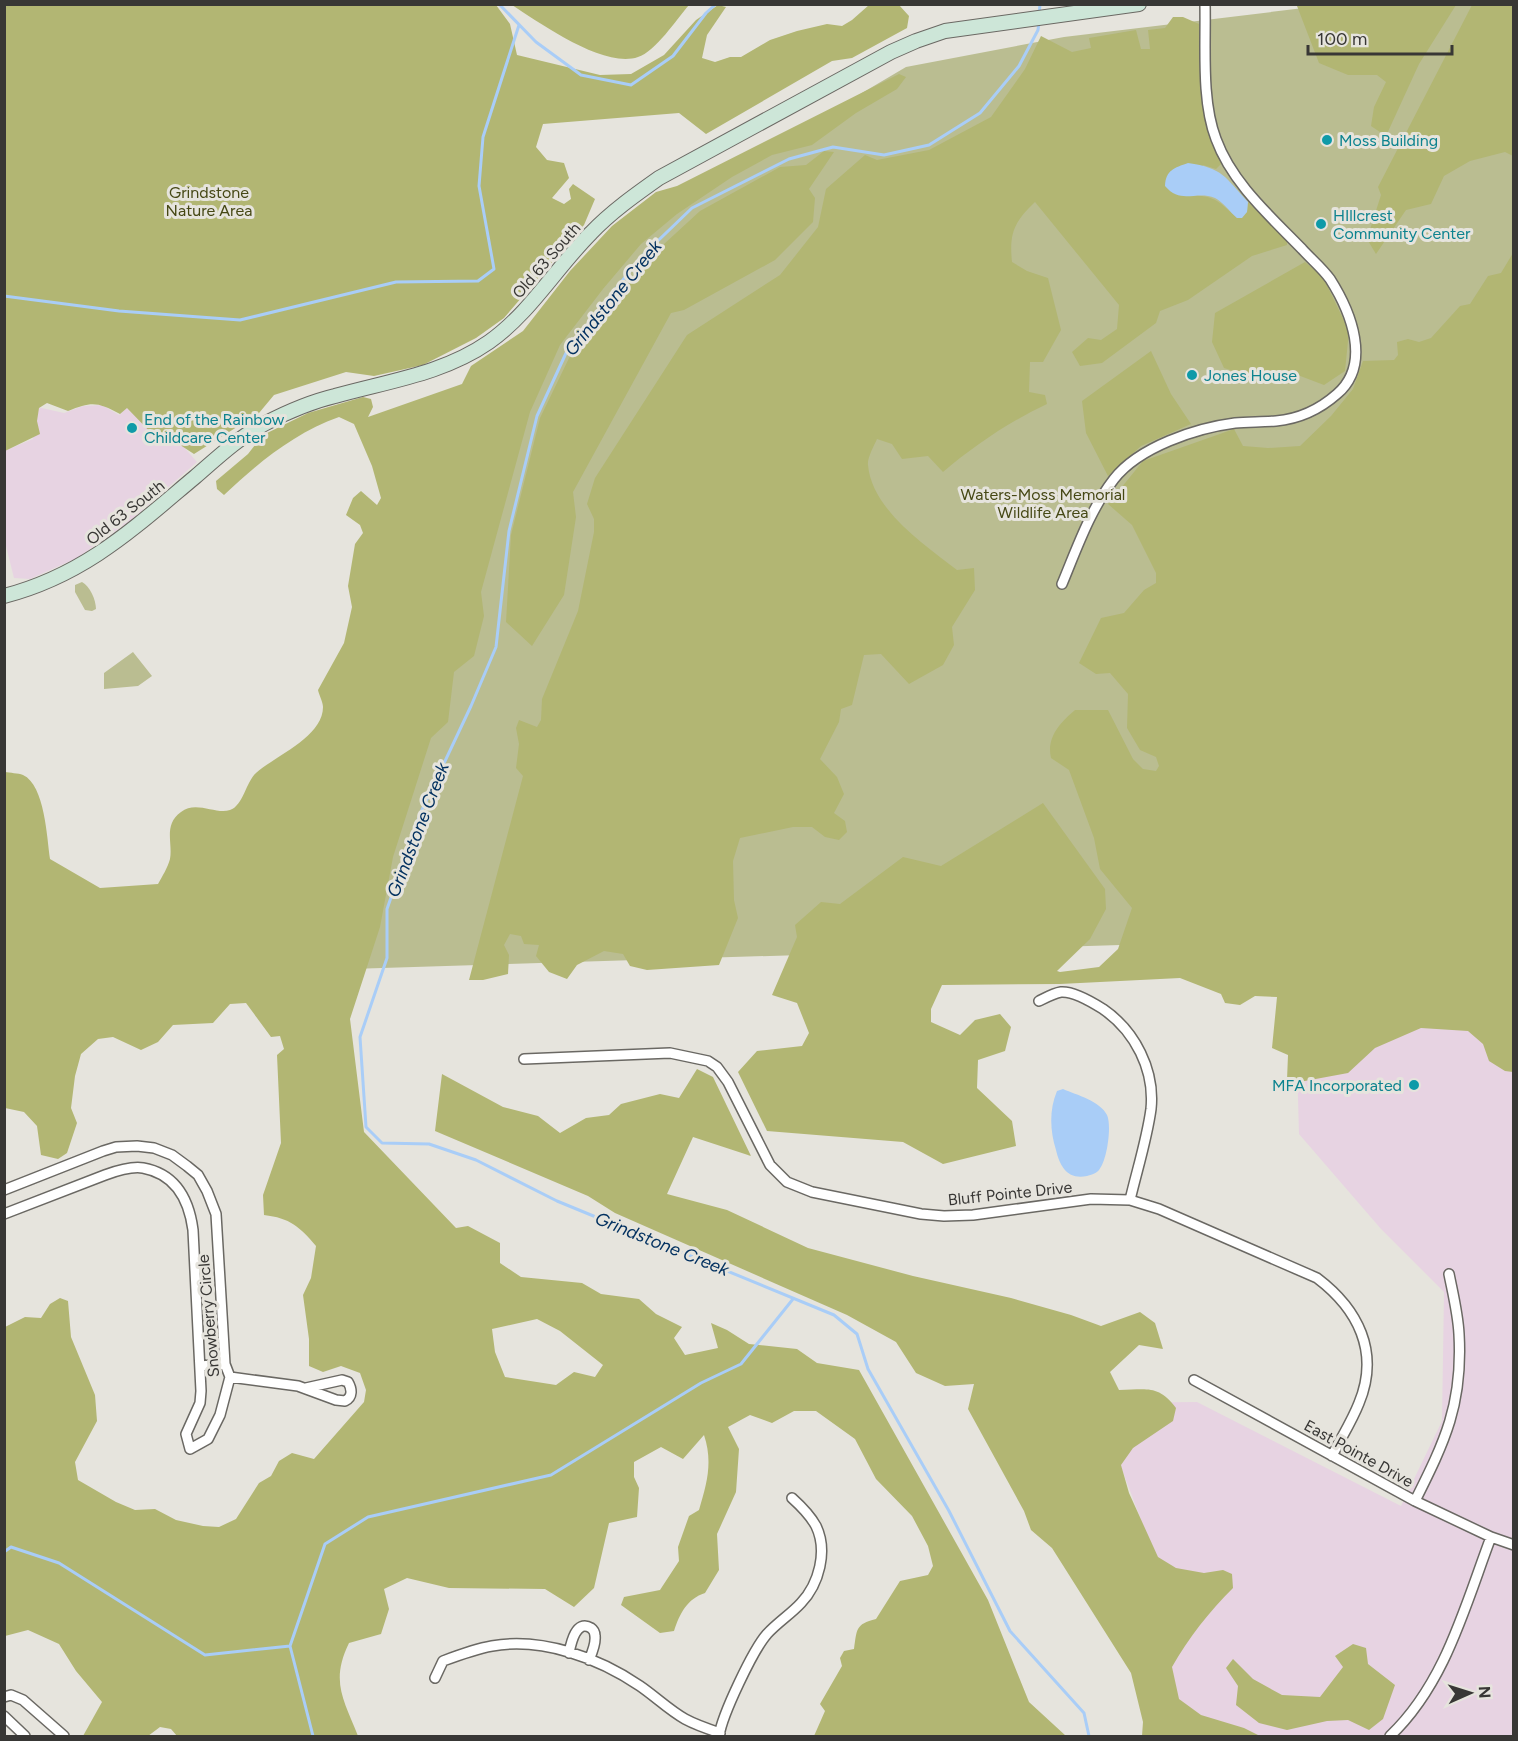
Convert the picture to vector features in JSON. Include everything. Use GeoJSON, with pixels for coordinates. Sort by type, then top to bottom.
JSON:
{"type":"FeatureCollection","features":[{"type":"Feature","properties":{"kind":"main road","name":"Old 63 South"},"geometry":{"type":"LineString","coordinates":[[4,596],[62,576],[114,545],[238,440],[262,425],[302,406],[437,369],[462,358],[488,342],[515,320],[591,233],[658,178],[891,52],[945,31],[1139,4]]}},
{"type":"Feature","properties":{"kind":"street"},"geometry":{"type":"LineString","coordinates":[[1062,584],[1089,519],[1114,478],[1131,461],[1177,438],[1201,430],[1234,423],[1289,419],[1312,411],[1332,399],[1345,387],[1353,373],[1356,342],[1351,325],[1329,278],[1257,202],[1231,170],[1216,139],[1209,111],[1207,87],[1205,4]]}},
{"type":"Feature","properties":{"kind":"street"},"geometry":{"type":"LineString","coordinates":[[1039,1001],[1060,992],[1090,1001],[1123,1026],[1139,1050],[1150,1086],[1151,1109],[1130,1200]]}},
{"type":"Feature","properties":{"kind":"street","name":"Bluff Pointe Drive"},"geometry":{"type":"LineString","coordinates":[[524,1059],[670,1053],[708,1061],[717,1067],[728,1082],[771,1165],[787,1182],[812,1191],[921,1214],[944,1216],[973,1215],[1090,1199],[1130,1200],[1159,1209],[1317,1278],[1335,1291],[1350,1309],[1359,1327],[1366,1351],[1366,1378],[1359,1402],[1332,1456]]}},
{"type":"Feature","properties":{"kind":"street","name":"Snowberry Circle"},"geometry":{"type":"LineString","coordinates":[[4,1190],[116,1147],[154,1148],[172,1155],[198,1175],[216,1214],[225,1364],[230,1377],[220,1415],[208,1439],[190,1449],[186,1434],[200,1403],[200,1366],[194,1230],[185,1198],[175,1184],[156,1173],[141,1168],[122,1170],[105,1174],[4,1214]]}},
{"type":"Feature","properties":{"kind":"street"},"geometry":{"type":"LineString","coordinates":[[1414,1501],[1440,1450],[1457,1396],[1459,1332],[1449,1274]]}},
{"type":"Feature","properties":{"kind":"street"},"geometry":{"type":"LineString","coordinates":[[200,1366],[225,1364]]}},
{"type":"Feature","properties":{"kind":"street"},"geometry":{"type":"LineString","coordinates":[[230,1377],[306,1388]]}},
{"type":"Feature","properties":{"kind":"street","name":"East Pointe Drive"},"geometry":{"type":"LineString","coordinates":[[1194,1380],[1414,1501],[1491,1537],[1514,1545]]}},
{"type":"Feature","properties":{"kind":"street"},"geometry":{"type":"LineString","coordinates":[[435,1678],[443,1662],[468,1652],[492,1646],[533,1645],[569,1653],[619,1674],[640,1686],[684,1719],[719,1735],[740,1680],[753,1655],[767,1634],[801,1603],[818,1576],[821,1560],[816,1527],[806,1510],[792,1498]]}},
{"type":"Feature","properties":{"kind":"street"},"geometry":{"type":"LineString","coordinates":[[1390,1737],[1407,1720],[1430,1687],[1448,1650],[1491,1537]]}},
{"type":"Feature","properties":{"kind":"street"},"geometry":{"type":"LineString","coordinates":[[569,1653],[573,1636],[578,1629],[584,1626],[590,1627],[596,1638],[589,1660]]}},
{"type":"Feature","properties":{"kind":"street"},"geometry":{"type":"LineString","coordinates":[[4,1697],[11,1695],[23,1700],[64,1737]]}},
{"type":"Feature","properties":{"kind":"street"},"geometry":{"type":"LineString","coordinates":[[4,1716],[25,1737]]}},
{"type":"Feature","properties":{"kind":"shaded area"},"geometry":{"type":"Polygon","coordinates":[[[139,396],[197,462],[131,520],[77,558],[30,579],[14,578],[5,542],[4,451],[33,439],[33,421],[37,407],[64,413],[83,406],[102,405],[119,415],[139,396]]]}},
{"type":"Feature","properties":{"kind":"shaded area"},"geometry":{"type":"Polygon","coordinates":[[[1513,1015],[1513,1736],[1251,1736],[1211,1725],[1176,1702],[1158,1565],[1097,1403],[1197,1402],[1401,1506],[1442,1421],[1444,1292],[1381,1229],[1299,1134],[1296,1026],[1513,1015]]]}},
{"type":"Feature","properties":{"kind":"green space","name":"Grindstone Nature Area"},"geometry":{"type":"Polygon","coordinates":[[[4,5],[496,5],[510,24],[517,55],[600,75],[631,74],[664,55],[696,20],[718,5],[726,7],[707,35],[702,58],[715,62],[730,57],[741,57],[770,40],[797,31],[827,24],[842,26],[869,5],[899,5],[909,16],[907,28],[852,58],[832,61],[706,134],[679,113],[543,124],[536,147],[547,160],[564,163],[569,178],[552,198],[564,204],[571,199],[569,189],[573,184],[595,199],[584,225],[504,318],[476,338],[423,365],[374,376],[346,372],[274,395],[259,413],[194,454],[174,441],[157,439],[127,408],[120,414],[100,405],[89,404],[68,411],[47,403],[39,408],[37,421],[40,434],[5,451],[4,5]]]}},
{"type":"Feature","properties":{"kind":"green space"},"geometry":{"type":"Polygon","coordinates":[[[512,5],[689,5],[645,54],[624,59],[591,51],[555,33],[512,5]]]}},
{"type":"Feature","properties":{"kind":"green space","name":"Waters-Moss Memorial Wildlife Area"},"geometry":{"type":"Polygon","coordinates":[[[1329,5],[1492,5],[1513,69],[1514,344],[1248,941],[350,969],[546,332],[613,240],[906,67],[1064,37],[1329,5]]]}},
{"type":"Feature","properties":{"kind":"green space"},"geometry":{"type":"Polygon","coordinates":[[[1456,5],[1419,64],[1386,136],[1371,126],[1374,107],[1386,82],[1377,75],[1348,75],[1319,63],[1297,6],[1456,5]]]}},
{"type":"Feature","properties":{"kind":"green space"},"geometry":{"type":"Polygon","coordinates":[[[1472,5],[1513,5],[1513,156],[1505,152],[1470,161],[1444,176],[1431,204],[1406,210],[1376,254],[1367,239],[1381,195],[1378,187],[1472,5]]]}},
{"type":"Feature","properties":{"kind":"green space"},"geometry":{"type":"Polygon","coordinates":[[[1173,17],[1183,17],[1199,24],[1202,94],[1208,128],[1222,163],[1216,169],[1203,165],[1186,196],[1209,197],[1237,218],[1247,212],[1248,202],[1287,240],[1287,245],[1252,256],[1188,300],[1160,311],[1156,323],[1102,363],[1080,366],[1072,352],[1088,338],[1101,340],[1117,329],[1119,305],[1035,202],[1014,229],[1011,252],[1012,262],[1027,271],[1048,278],[1061,330],[1043,362],[1030,362],[1029,392],[1045,395],[1047,404],[993,435],[943,472],[928,456],[902,459],[892,444],[877,439],[871,452],[868,465],[872,481],[889,511],[916,538],[957,570],[974,568],[975,590],[952,627],[954,645],[943,665],[909,684],[881,654],[864,655],[852,705],[841,709],[839,722],[820,759],[837,777],[844,794],[834,813],[845,821],[847,832],[839,840],[825,837],[812,827],[793,827],[740,838],[733,861],[734,900],[738,918],[719,965],[647,970],[630,966],[623,954],[604,951],[577,965],[567,979],[549,972],[536,956],[539,945],[524,944],[521,936],[510,934],[504,945],[509,955],[508,974],[483,980],[469,980],[523,776],[516,768],[519,744],[516,728],[519,720],[537,727],[541,720],[542,699],[578,611],[594,532],[594,519],[587,504],[595,478],[687,335],[780,275],[818,227],[826,189],[865,155],[877,160],[929,150],[991,117],[1025,69],[1041,36],[1072,52],[1091,48],[1089,38],[1136,30],[1141,49],[1150,49],[1148,30],[1165,28],[1173,17]]]}},
{"type":"Feature","properties":{"kind":"green space"},"geometry":{"type":"Polygon","coordinates":[[[899,74],[906,77],[897,89],[856,113],[812,145],[772,155],[732,177],[677,214],[641,244],[560,345],[530,412],[481,592],[484,616],[474,656],[454,672],[448,722],[431,738],[393,857],[380,927],[350,1019],[364,1132],[456,1228],[468,1226],[500,1243],[500,1263],[521,1277],[582,1283],[601,1294],[639,1299],[656,1314],[682,1327],[674,1338],[685,1355],[718,1348],[711,1323],[749,1344],[797,1349],[817,1363],[859,1370],[988,1600],[1029,1702],[1066,1736],[814,1736],[825,1711],[820,1704],[842,1666],[840,1658],[844,1651],[854,1649],[858,1629],[864,1623],[876,1619],[900,1581],[928,1575],[933,1566],[928,1546],[912,1516],[876,1479],[855,1439],[816,1411],[794,1411],[772,1423],[750,1415],[728,1427],[739,1449],[736,1492],[717,1534],[719,1570],[705,1593],[693,1599],[685,1608],[674,1631],[660,1633],[621,1605],[624,1597],[660,1590],[679,1561],[678,1547],[689,1516],[699,1510],[706,1482],[708,1454],[704,1435],[683,1459],[661,1447],[634,1462],[634,1477],[639,1488],[637,1517],[609,1523],[594,1588],[574,1607],[545,1589],[449,1588],[407,1578],[384,1589],[389,1609],[381,1634],[349,1643],[340,1669],[341,1691],[358,1736],[177,1736],[171,1729],[160,1727],[148,1736],[83,1736],[102,1702],[76,1671],[59,1644],[28,1630],[5,1636],[5,1327],[25,1317],[41,1318],[50,1304],[60,1298],[68,1301],[71,1337],[95,1395],[97,1421],[75,1462],[78,1480],[135,1510],[155,1509],[176,1520],[203,1526],[219,1527],[236,1519],[259,1483],[271,1476],[279,1461],[292,1453],[314,1459],[364,1402],[366,1390],[360,1373],[341,1366],[323,1372],[309,1366],[309,1339],[303,1295],[311,1278],[316,1246],[294,1224],[281,1218],[264,1215],[263,1195],[281,1143],[277,1055],[284,1049],[280,1036],[271,1037],[246,1003],[230,1004],[213,1023],[173,1025],[158,1042],[141,1050],[113,1037],[98,1039],[81,1054],[75,1076],[71,1108],[77,1123],[67,1153],[58,1159],[41,1155],[37,1126],[24,1112],[5,1108],[5,772],[23,775],[36,790],[44,813],[50,859],[100,888],[158,884],[170,859],[170,828],[175,817],[193,807],[219,811],[234,808],[256,773],[307,737],[321,718],[323,705],[318,690],[344,643],[352,607],[348,586],[355,544],[363,533],[360,525],[346,515],[353,498],[361,491],[377,505],[381,498],[372,466],[354,424],[339,417],[307,431],[277,450],[224,495],[217,489],[216,481],[248,454],[263,435],[308,413],[363,397],[371,399],[373,407],[368,417],[462,384],[471,366],[523,331],[570,271],[612,226],[656,192],[677,186],[899,74]],[[537,1319],[492,1329],[495,1352],[505,1377],[556,1385],[574,1372],[595,1377],[603,1365],[560,1331],[537,1319]]]}},
{"type":"Feature","properties":{"kind":"green space"},"geometry":{"type":"Polygon","coordinates":[[[824,151],[834,152],[809,189],[815,198],[813,222],[775,260],[684,310],[671,313],[573,492],[576,517],[564,595],[532,646],[506,622],[511,535],[540,418],[571,354],[651,256],[700,211],[780,167],[806,165],[824,151]]]}},
{"type":"Feature","properties":{"kind":"green space"},"geometry":{"type":"Polygon","coordinates":[[[1513,253],[1513,1072],[1505,1071],[1489,1061],[1483,1044],[1468,1031],[1421,1028],[1375,1048],[1348,1073],[1294,1083],[1287,1080],[1288,1055],[1272,1048],[1277,997],[1255,996],[1240,1005],[1225,1003],[1221,994],[1180,978],[1060,984],[942,985],[931,1009],[931,1022],[960,1035],[975,1020],[1000,1014],[1011,1027],[1005,1051],[978,1060],[977,1088],[1012,1121],[1016,1146],[943,1164],[903,1142],[767,1131],[738,1072],[757,1051],[802,1046],[809,1033],[797,1003],[772,995],[797,937],[795,925],[821,902],[840,904],[903,857],[941,866],[1043,803],[1105,889],[1106,909],[1090,939],[1057,971],[1099,967],[1118,949],[1132,908],[1100,869],[1094,838],[1069,770],[1051,758],[1050,750],[1056,731],[1075,710],[1108,710],[1133,759],[1143,769],[1156,771],[1159,766],[1156,757],[1140,750],[1127,728],[1128,694],[1110,673],[1096,674],[1079,663],[1101,618],[1124,613],[1144,590],[1156,583],[1156,573],[1132,525],[1108,504],[1143,461],[1234,429],[1243,446],[1268,448],[1300,446],[1331,416],[1353,389],[1363,361],[1394,360],[1398,355],[1397,342],[1408,339],[1419,342],[1431,338],[1460,306],[1470,304],[1488,276],[1501,273],[1513,253]]]}},
{"type":"Feature","properties":{"kind":"green space"},"geometry":{"type":"Polygon","coordinates":[[[1305,262],[1323,277],[1349,331],[1345,371],[1324,385],[1295,374],[1249,376],[1224,368],[1212,342],[1215,313],[1305,262]]]}},
{"type":"Feature","properties":{"kind":"green space"},"geometry":{"type":"Polygon","coordinates":[[[1151,351],[1171,394],[1191,424],[1141,446],[1108,476],[1086,433],[1082,401],[1151,351]]]}},
{"type":"Feature","properties":{"kind":"green space"},"geometry":{"type":"Polygon","coordinates":[[[82,582],[94,598],[96,609],[92,611],[85,610],[75,592],[75,585],[82,582]]]}},
{"type":"Feature","properties":{"kind":"green space"},"geometry":{"type":"Polygon","coordinates":[[[133,652],[152,676],[138,686],[104,689],[104,673],[133,652]]]}},
{"type":"Feature","properties":{"kind":"green space"},"geometry":{"type":"Polygon","coordinates":[[[697,1069],[713,1077],[751,1156],[693,1137],[667,1194],[727,1210],[808,1248],[913,1276],[1011,1298],[1101,1326],[1140,1312],[1155,1323],[1163,1349],[1139,1345],[1110,1372],[1119,1390],[1151,1390],[1163,1395],[1176,1408],[1173,1421],[1133,1448],[1121,1465],[1129,1493],[1158,1557],[1176,1568],[1204,1573],[1223,1570],[1232,1574],[1233,1588],[1200,1625],[1172,1667],[1179,1699],[1201,1715],[1244,1728],[1260,1736],[1142,1736],[1143,1722],[1131,1673],[1052,1548],[1031,1530],[1024,1511],[968,1409],[974,1384],[945,1386],[916,1373],[896,1342],[847,1315],[615,1213],[588,1196],[435,1131],[442,1074],[503,1107],[538,1116],[560,1133],[586,1118],[609,1115],[621,1104],[660,1094],[679,1098],[697,1069]]]}},
{"type":"Feature","properties":{"kind":"green space"},"geometry":{"type":"Polygon","coordinates":[[[1353,1644],[1366,1648],[1368,1664],[1395,1685],[1383,1719],[1369,1730],[1348,1720],[1327,1721],[1287,1730],[1259,1723],[1236,1705],[1238,1686],[1226,1668],[1233,1659],[1253,1679],[1282,1695],[1320,1697],[1343,1667],[1335,1656],[1353,1644]]]}},
{"type":"Feature","properties":{"kind":"water"},"geometry":{"type":"Polygon","coordinates":[[[1188,163],[1209,168],[1228,180],[1248,202],[1247,212],[1242,218],[1237,218],[1215,198],[1201,195],[1177,195],[1165,186],[1167,176],[1172,170],[1188,163]]]}},
{"type":"Feature","properties":{"kind":"water"},"geometry":{"type":"Polygon","coordinates":[[[1063,1089],[1094,1102],[1107,1115],[1109,1135],[1106,1152],[1102,1166],[1090,1175],[1080,1177],[1070,1174],[1063,1167],[1058,1156],[1052,1135],[1051,1120],[1054,1098],[1057,1091],[1063,1089]]]}},
{"type":"Feature","properties":{"kind":"waterway","name":"Grindstone Creek"},"geometry":{"type":"LineString","coordinates":[[499,4],[536,42],[581,75],[631,85],[673,56],[706,13],[716,4]]}},
{"type":"Feature","properties":{"kind":"waterway","name":"Grindstone Creek"},"geometry":{"type":"LineString","coordinates":[[1039,15],[1040,4]]}},
{"type":"Feature","properties":{"kind":"waterway","name":"Grindstone Creek"},"geometry":{"type":"LineString","coordinates":[[1039,22],[1038,30],[1019,66],[980,113],[929,145],[884,155],[833,147],[789,159],[692,208],[641,257],[567,351],[537,416],[509,531],[496,647],[421,812],[387,909],[387,958],[360,1037],[366,1127],[382,1143],[429,1144],[476,1160],[557,1201],[834,1315],[857,1334],[868,1369],[949,1511],[1010,1631],[1084,1713],[1089,1736]]}},
{"type":"Feature","properties":{"kind":"waterway"},"geometry":{"type":"LineString","coordinates":[[4,296],[119,311],[240,320],[396,282],[478,281],[494,269],[479,186],[483,137],[519,25]]}},
{"type":"Feature","properties":{"kind":"waterway"},"geometry":{"type":"LineString","coordinates":[[4,1552],[11,1547],[59,1563],[205,1655],[290,1646],[325,1544],[368,1517],[551,1475],[701,1383],[741,1364],[793,1299]]}},
{"type":"Feature","properties":{"kind":"waterway"},"geometry":{"type":"LineString","coordinates":[[290,1646],[313,1736]]}},
{"type":"Feature","properties":{"kind":"place","name":"Moss Building"},"geometry":{"type":"Point","coordinates":[1327,140]}},
{"type":"Feature","properties":{"kind":"place","name":"HIllcrest Community Center"},"geometry":{"type":"Point","coordinates":[1321,224]}},
{"type":"Feature","properties":{"kind":"place","name":"Jones House"},"geometry":{"type":"Point","coordinates":[1192,375]}},
{"type":"Feature","properties":{"kind":"place","name":"End of the Rainbow Childcare Center"},"geometry":{"type":"Point","coordinates":[132,428]}},
{"type":"Feature","properties":{"kind":"place","name":"MFA Incorporated"},"geometry":{"type":"Point","coordinates":[1414,1085]}}]}
